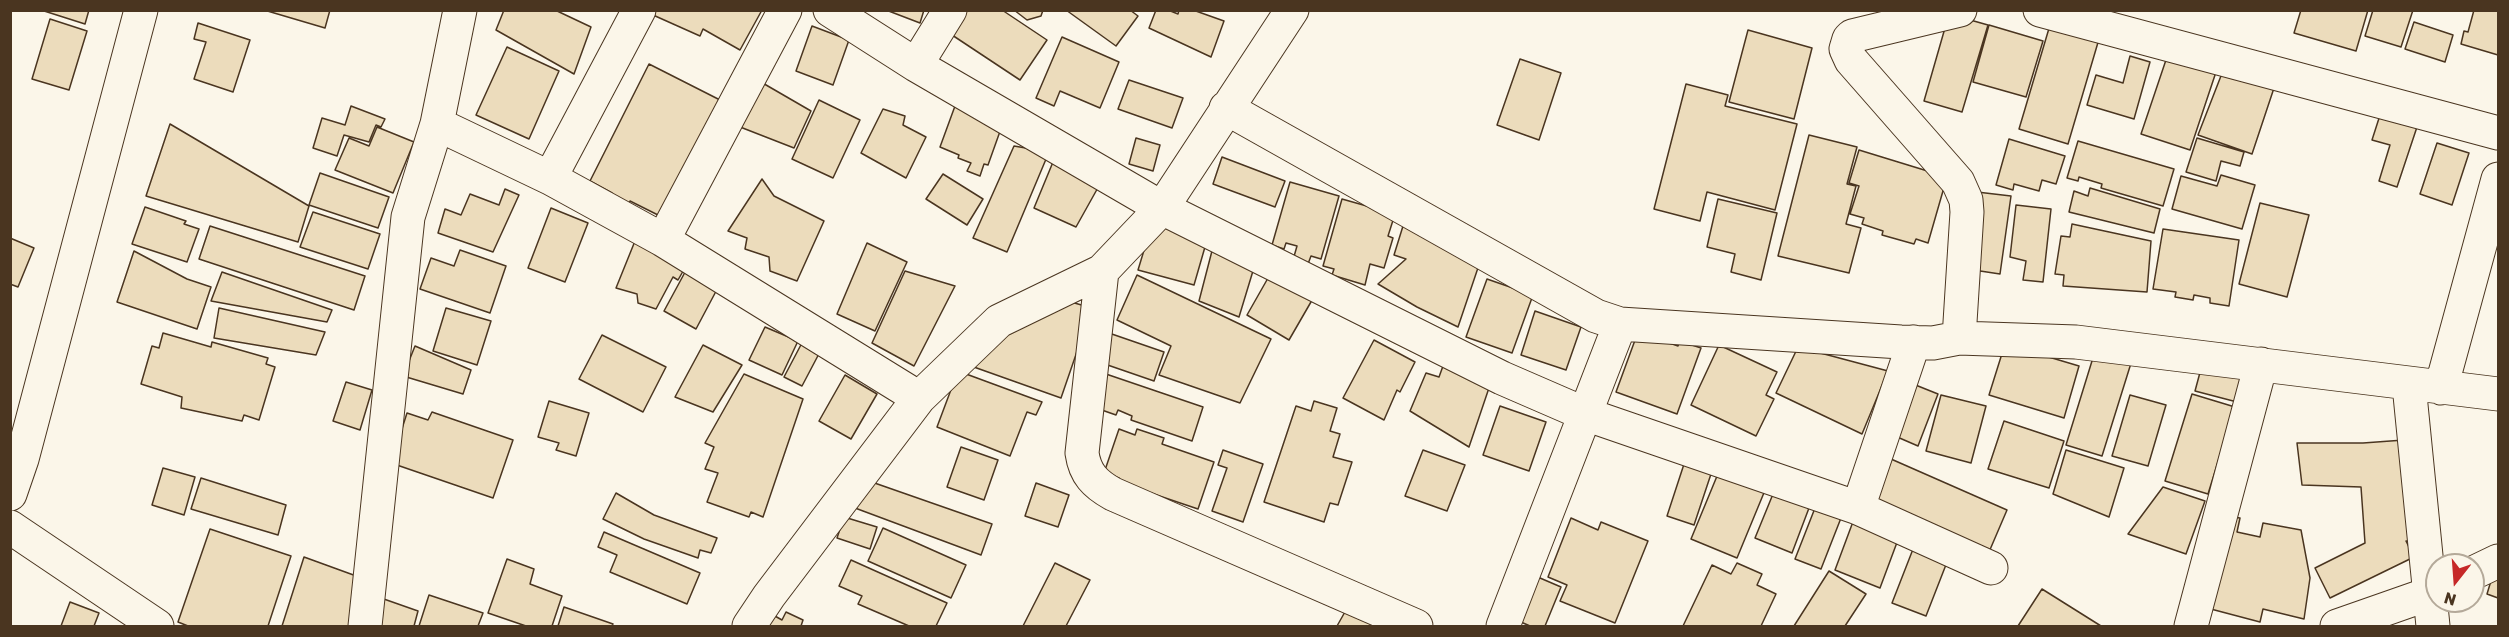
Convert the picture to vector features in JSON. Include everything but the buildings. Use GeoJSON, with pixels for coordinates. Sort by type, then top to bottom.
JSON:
{"type":"FeatureCollection","features":[{"type":"Feature","properties":{"kind":"street"},"geometry":{"type":"LineString","coordinates":[[10,494],[16,455],[141,10]]}},
{"type":"Feature","properties":{"kind":"street"},"geometry":{"type":"LineString","coordinates":[[365,627],[408,218],[437,124],[460,10]]}},
{"type":"Feature","properties":{"kind":"street"},"geometry":{"type":"LineString","coordinates":[[550,178],[639,10]]}},
{"type":"Feature","properties":{"kind":"street"},"geometry":{"type":"LineString","coordinates":[[663,240],[785,10]]}},
{"type":"Feature","properties":{"kind":"street"},"geometry":{"type":"LineString","coordinates":[[830,10],[916,65],[1162,208],[1502,378],[1585,414],[1858,508],[1991,568]]}},
{"type":"Feature","properties":{"kind":"street"},"geometry":{"type":"LineString","coordinates":[[916,65],[950,10]]}},
{"type":"Feature","properties":{"kind":"street"},"geometry":{"type":"LineString","coordinates":[[749,627],[776,586],[919,398],[999,321],[1102,271],[1162,208],[1292,10]]}},
{"type":"Feature","properties":{"kind":"street"},"geometry":{"type":"LineString","coordinates":[[1959,338],[1967,212],[1963,190],[1851,60],[1846,49],[1852,36],[1960,10]]}},
{"type":"Feature","properties":{"kind":"street"},"geometry":{"type":"LineString","coordinates":[[2040,10],[2499,133]]}},
{"type":"Feature","properties":{"kind":"street"},"geometry":{"type":"LineString","coordinates":[[1226,108],[1596,316],[1620,324],[1933,343],[1959,338],[2076,342],[2499,394]]}},
{"type":"Feature","properties":{"kind":"street"},"geometry":{"type":"LineString","coordinates":[[437,124],[550,178],[663,240],[919,398]]}},
{"type":"Feature","properties":{"kind":"street"},"geometry":{"type":"LineString","coordinates":[[2432,553],[2425,386],[2499,179]]}},
{"type":"Feature","properties":{"kind":"street"},"geometry":{"type":"LineString","coordinates":[[1102,271],[1082,453],[1086,472],[1092,479],[1113,495],[1416,627]]}},
{"type":"Feature","properties":{"kind":"street"},"geometry":{"type":"LineString","coordinates":[[1503,627],[1620,324]]}},
{"type":"Feature","properties":{"kind":"street"},"geometry":{"type":"LineString","coordinates":[[1858,508],[1914,342]]}},
{"type":"Feature","properties":{"kind":"street"},"geometry":{"type":"LineString","coordinates":[[2192,627],[2261,364]]}},
{"type":"Feature","properties":{"kind":"street"},"geometry":{"type":"LineString","coordinates":[[10,527],[157,627]]}},
{"type":"Feature","properties":{"kind":"street"},"geometry":{"type":"LineString","coordinates":[[2485,567],[2499,561]]}},
{"type":"Feature","properties":{"kind":"street"},"geometry":{"type":"LineString","coordinates":[[2337,627],[2425,595]]}}]}
